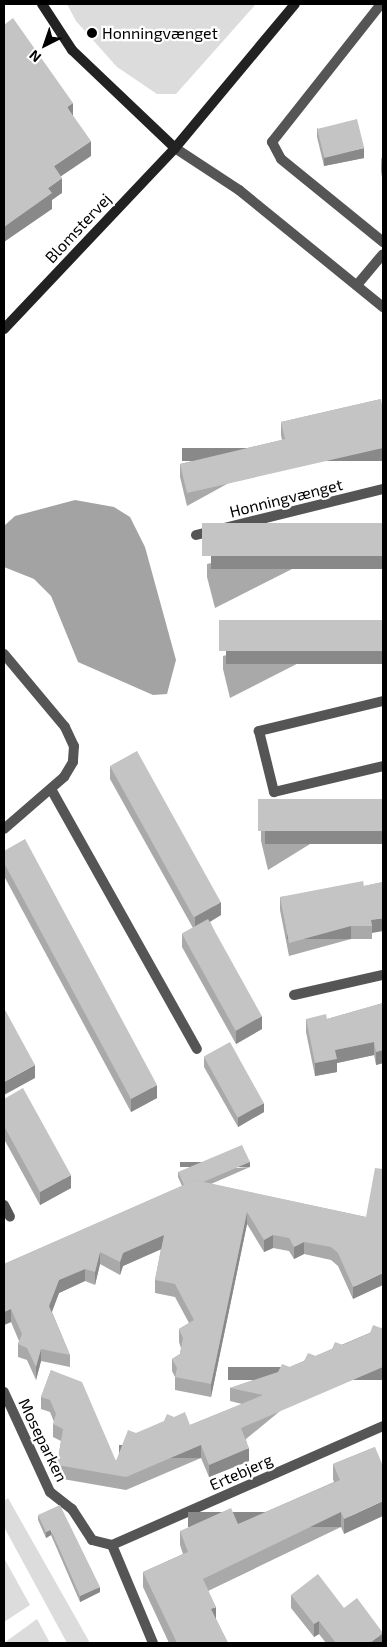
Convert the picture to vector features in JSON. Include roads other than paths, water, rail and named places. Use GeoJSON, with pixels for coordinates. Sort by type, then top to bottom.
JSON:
{"type":"FeatureCollection","features":[{"type":"Feature","properties":{"kind":"street"},"geometry":{"type":"LineString","coordinates":[[42,4],[72,50],[174,148],[240,190],[383,307]]}},
{"type":"Feature","properties":{"kind":"street","name":"Blomstervej"},"geometry":{"type":"LineString","coordinates":[[4,329],[174,148],[295,4]]}},
{"type":"Feature","properties":{"kind":"street"},"geometry":{"type":"LineString","coordinates":[[381,4],[272,142],[281,159],[383,242]]}},
{"type":"Feature","properties":{"kind":"street"},"geometry":{"type":"LineString","coordinates":[[357,285],[383,254]]}},
{"type":"Feature","properties":{"kind":"street","name":"Honningvænget"},"geometry":{"type":"LineString","coordinates":[[196,535],[383,489]]}},
{"type":"Feature","properties":{"kind":"street"},"geometry":{"type":"LineString","coordinates":[[4,654],[65,727],[74,746],[73,762],[51,789],[4,829]]}},
{"type":"Feature","properties":{"kind":"street"},"geometry":{"type":"LineString","coordinates":[[383,701],[259,731],[274,792],[383,766]]}},
{"type":"Feature","properties":{"kind":"street"},"geometry":{"type":"LineString","coordinates":[[51,789],[197,1049]]}},
{"type":"Feature","properties":{"kind":"street"},"geometry":{"type":"LineString","coordinates":[[294,995],[383,975]]}},
{"type":"Feature","properties":{"kind":"street"},"geometry":{"type":"LineString","coordinates":[[4,1205],[10,1217]]}},
{"type":"Feature","properties":{"kind":"street","name":"Moseparken"},"geometry":{"type":"LineString","coordinates":[[4,1392],[50,1492],[72,1508],[92,1540],[112,1546]]}},
{"type":"Feature","properties":{"kind":"street","name":"Ertebjerg"},"geometry":{"type":"LineString","coordinates":[[112,1546],[383,1426]]}},
{"type":"Feature","properties":{"kind":"street"},"geometry":{"type":"LineString","coordinates":[[112,1546],[153,1643]]}},
{"type":"Feature","properties":{"kind":"place","name":"Honningvænget"},"geometry":{"type":"Point","coordinates":[92,33]}}]}
